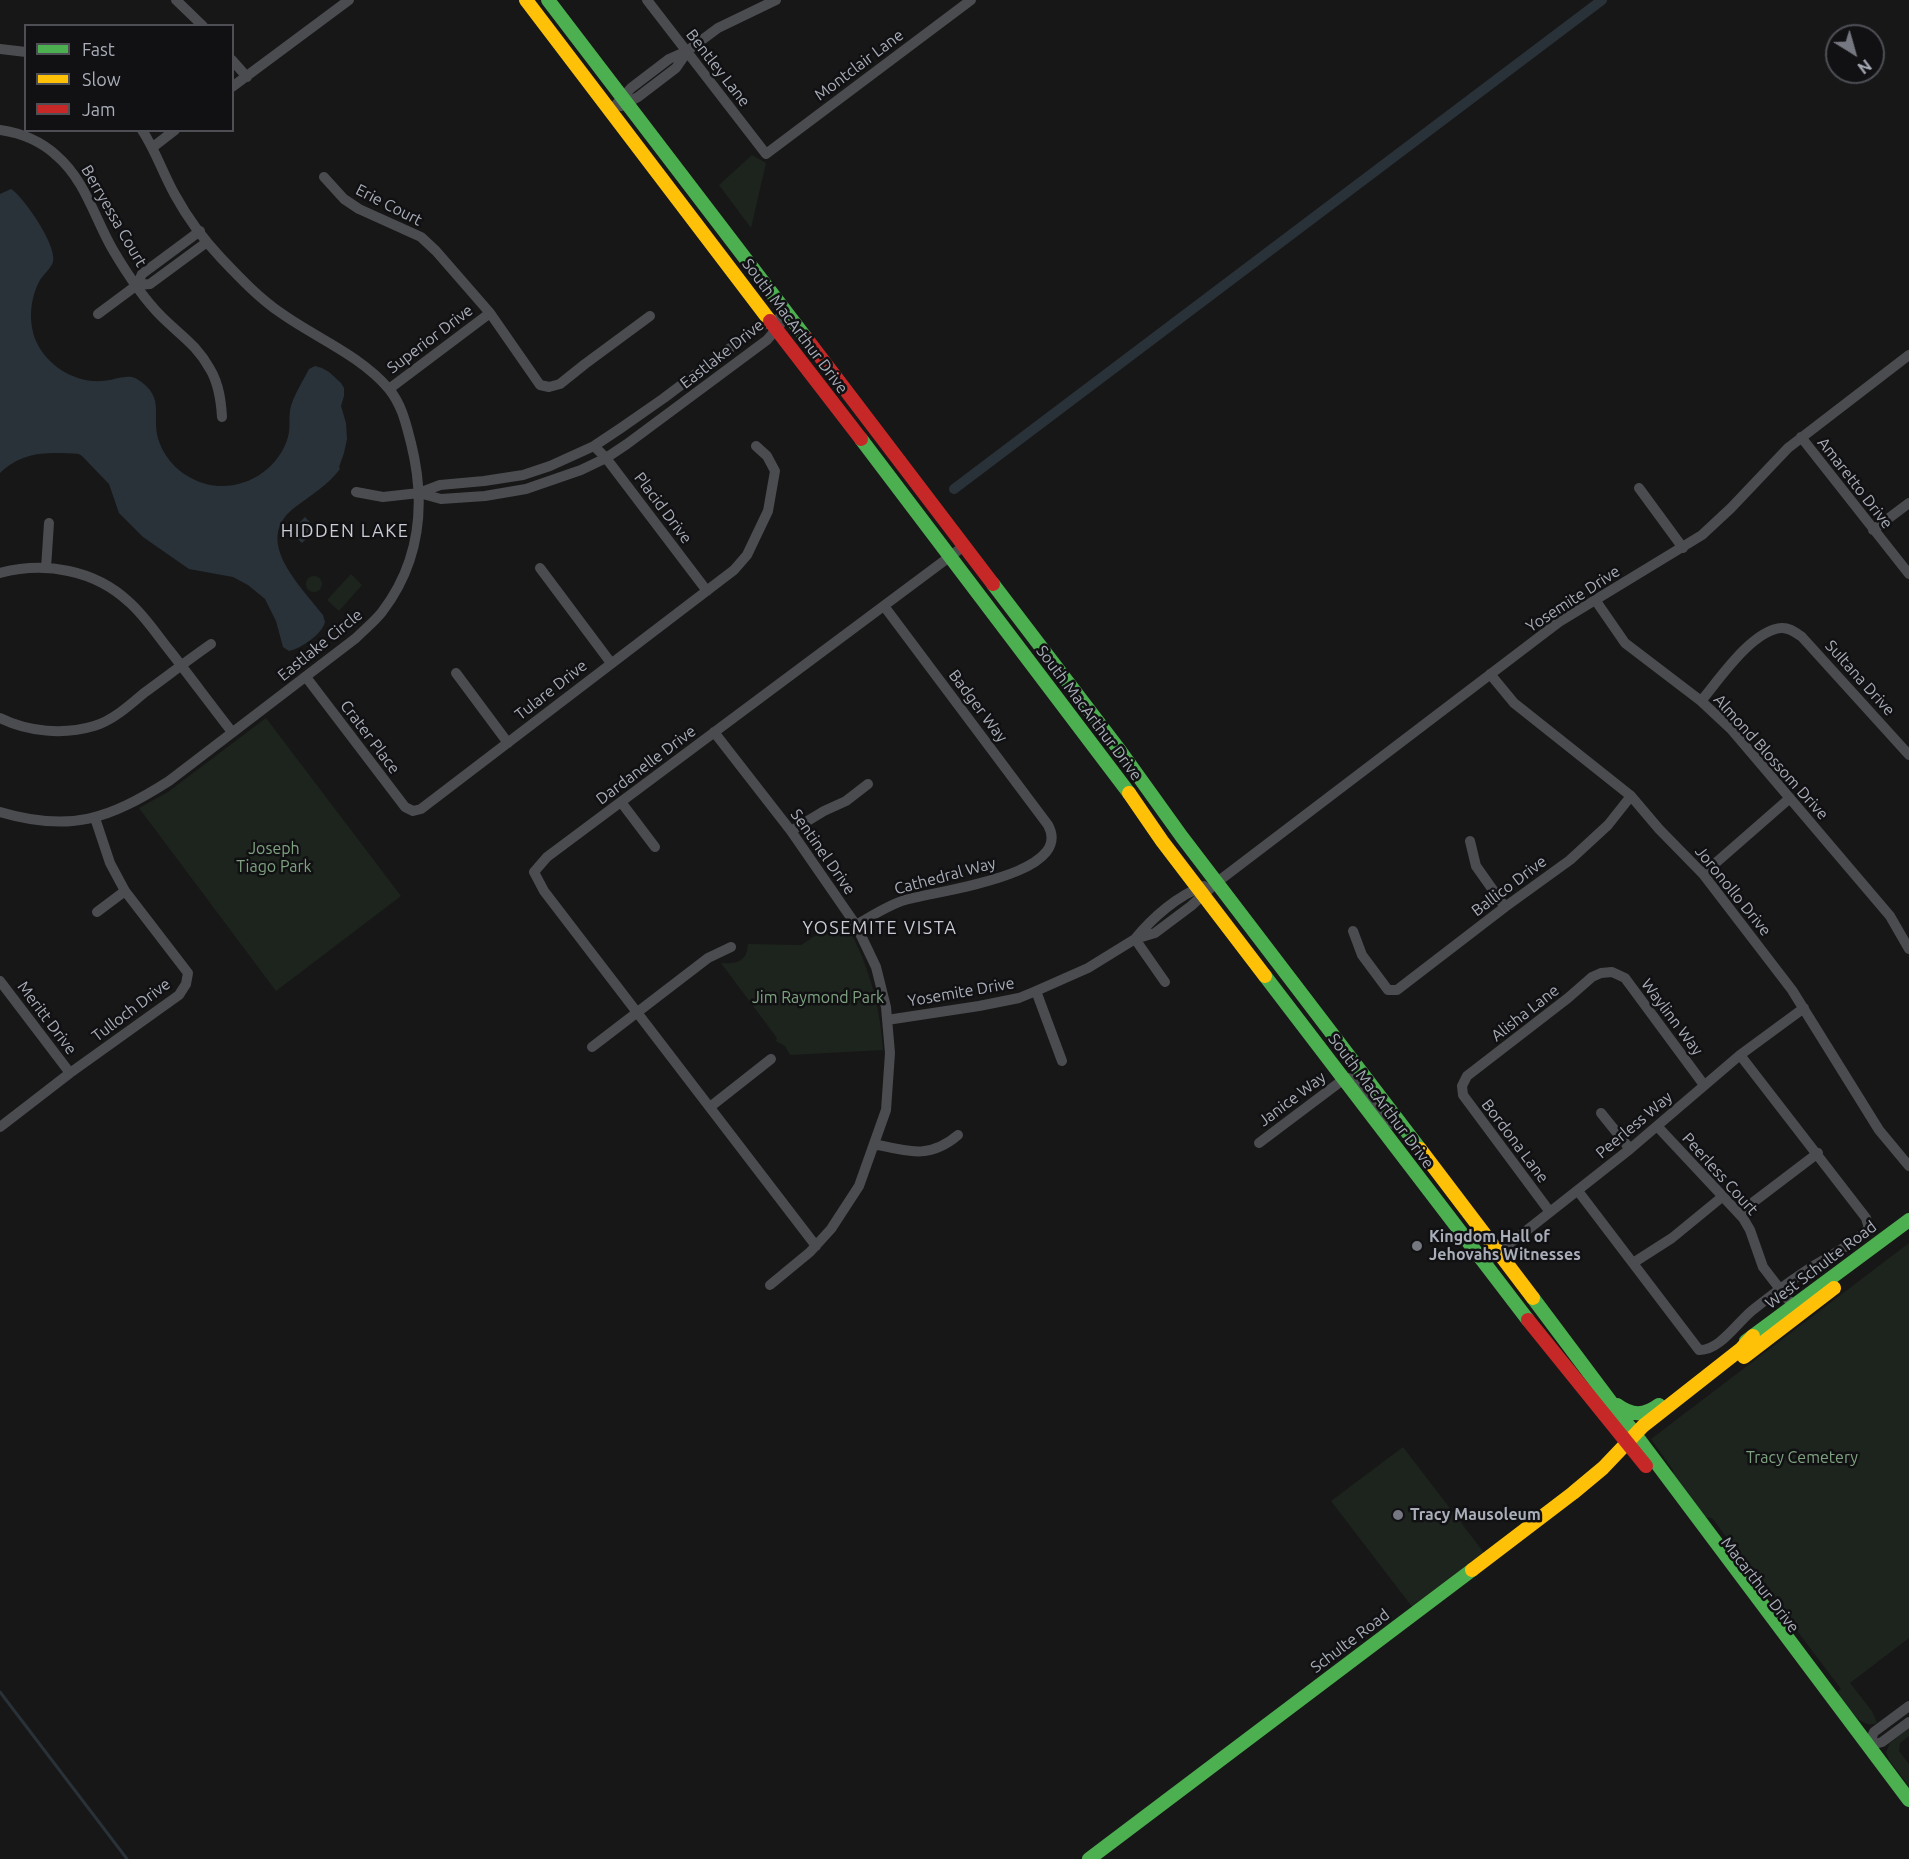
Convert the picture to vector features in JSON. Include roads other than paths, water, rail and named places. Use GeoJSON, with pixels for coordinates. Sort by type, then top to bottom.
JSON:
{"type":"FeatureCollection","features":[{"type":"Feature","properties":{"kind":"main road","name":"South MacArthur Drive"},"geometry":{"type":"LineString","coordinates":[[526,0],[1113,770],[1201,892],[1484,1264],[1532,1326],[1634,1439]]}},
{"type":"Feature","properties":{"kind":"main road","name":"South MacArthur Drive"},"geometry":{"type":"LineString","coordinates":[[548,0],[1122,752],[1170,822],[1216,883],[1612,1401],[1634,1439]]}},
{"type":"Feature","properties":{"kind":"main road","name":"West Schulte Road"},"geometry":{"type":"LineString","coordinates":[[1753,1336],[1909,1220]]}},
{"type":"Feature","properties":{"kind":"main road","name":"West Schulte Road"},"geometry":{"type":"LineString","coordinates":[[1862,1268],[1909,1233]]}},
{"type":"Feature","properties":{"kind":"main road","name":"Schulte Road"},"geometry":{"type":"LineString","coordinates":[[1634,1439],[1862,1268]]}},
{"type":"Feature","properties":{"kind":"main road","name":"Schulte Road"},"geometry":{"type":"LineString","coordinates":[[1089,1859],[1573,1493],[1741,1349],[1753,1336]]}},
{"type":"Feature","properties":{"kind":"main road"},"geometry":{"type":"LineString","coordinates":[[1612,1401],[1629,1413],[1650,1412],[1753,1336]]}},
{"type":"Feature","properties":{"kind":"main road"},"geometry":{"type":"LineString","coordinates":[[1574,1375],[1580,1395],[1609,1433],[1611,1449],[1603,1468]]}},
{"type":"Feature","properties":{"kind":"main road","name":"Macarthur Drive"},"geometry":{"type":"LineString","coordinates":[[1634,1439],[1856,1735],[1868,1746],[1909,1800]]}},
{"type":"Feature","properties":{"kind":"street"},"geometry":{"type":"LineString","coordinates":[[176,0],[201,24]]}},
{"type":"Feature","properties":{"kind":"street"},"geometry":{"type":"LineString","coordinates":[[234,86],[349,0]]}},
{"type":"Feature","properties":{"kind":"street","name":"Bentley Lane"},"geometry":{"type":"LineString","coordinates":[[647,0],[766,154]]}},
{"type":"Feature","properties":{"kind":"street"},"geometry":{"type":"LineString","coordinates":[[610,111],[676,68],[687,51],[718,28],[776,0]]}},
{"type":"Feature","properties":{"kind":"street","name":"Montclair Lane"},"geometry":{"type":"LineString","coordinates":[[766,154],[970,0]]}},
{"type":"Feature","properties":{"kind":"street"},"geometry":{"type":"LineString","coordinates":[[0,49],[24,52]]}},
{"type":"Feature","properties":{"kind":"street"},"geometry":{"type":"LineString","coordinates":[[234,62],[247,77]]}},
{"type":"Feature","properties":{"kind":"street","name":"Berryessa Court"},"geometry":{"type":"LineString","coordinates":[[0,130],[20,134],[41,145],[57,156],[70,170],[114,251],[137,285],[160,315],[197,347],[212,372],[220,396],[222,417]]}},
{"type":"Feature","properties":{"kind":"street","name":"Eastlake Circle"},"geometry":{"type":"LineString","coordinates":[[0,812],[50,821],[73,821],[95,818],[116,811],[150,793],[356,638],[380,614],[397,590],[414,548],[418,525],[419,493],[416,465],[402,409],[389,389],[367,368],[280,313],[251,288],[207,242],[175,195],[153,147],[143,132]]}},
{"type":"Feature","properties":{"kind":"street"},"geometry":{"type":"LineString","coordinates":[[153,147],[172,132]]}},
{"type":"Feature","properties":{"kind":"street","name":"Erie Court"},"geometry":{"type":"LineString","coordinates":[[324,177],[344,199],[359,209],[421,237],[436,251],[489,313],[536,382],[549,387],[560,384],[650,316]]}},
{"type":"Feature","properties":{"kind":"street"},"geometry":{"type":"LineString","coordinates":[[98,314],[137,285],[142,274],[200,231]]}},
{"type":"Feature","properties":{"kind":"street"},"geometry":{"type":"LineString","coordinates":[[137,285],[150,284],[207,242]]}},
{"type":"Feature","properties":{"kind":"street","name":"Superior Drive"},"geometry":{"type":"LineString","coordinates":[[389,389],[489,313]]}},
{"type":"Feature","properties":{"kind":"street","name":"Eastlake Drive"},"geometry":{"type":"LineString","coordinates":[[357,492],[383,497],[419,493],[440,484],[484,481],[550,466],[594,446],[664,398],[758,327],[774,325],[788,315]]}},
{"type":"Feature","properties":{"kind":"street","name":"Eastlake Drive"},"geometry":{"type":"LineString","coordinates":[[419,493],[441,500],[526,489],[555,480],[606,458],[767,340],[774,325]]}},
{"type":"Feature","properties":{"kind":"street","name":"Yosemite Drive"},"geometry":{"type":"LineString","coordinates":[[887,1020],[1019,998],[1088,968],[1135,939],[1148,923],[1186,894],[1201,892],[1216,883],[1559,622],[1683,548],[1717,522],[1773,462],[1801,437],[1909,355]]}},
{"type":"Feature","properties":{"kind":"street","name":"Amaretto Drive"},"geometry":{"type":"LineString","coordinates":[[1801,437],[1909,574]]}},
{"type":"Feature","properties":{"kind":"street","name":"Placid Drive"},"geometry":{"type":"LineString","coordinates":[[594,446],[606,458],[707,591]]}},
{"type":"Feature","properties":{"kind":"street","name":"Tulare Drive"},"geometry":{"type":"LineString","coordinates":[[413,811],[421,809],[734,570],[747,555],[768,511],[775,471],[767,456],[756,446]]}},
{"type":"Feature","properties":{"kind":"street"},"geometry":{"type":"LineString","coordinates":[[1639,488],[1683,548]]}},
{"type":"Feature","properties":{"kind":"street"},"geometry":{"type":"LineString","coordinates":[[1873,530],[1909,503]]}},
{"type":"Feature","properties":{"kind":"street"},"geometry":{"type":"LineString","coordinates":[[46,568],[49,523]]}},
{"type":"Feature","properties":{"kind":"street","name":"Dardanelle Drive"},"geometry":{"type":"LineString","coordinates":[[637,1013],[544,891],[534,872],[547,857],[964,546]]}},
{"type":"Feature","properties":{"kind":"street"},"geometry":{"type":"LineString","coordinates":[[0,573],[27,568],[68,570],[95,579],[118,592],[138,610],[232,732]]}},
{"type":"Feature","properties":{"kind":"street"},"geometry":{"type":"LineString","coordinates":[[540,568],[611,663]]}},
{"type":"Feature","properties":{"kind":"street","name":"Almond Blossom Drive"},"geometry":{"type":"LineString","coordinates":[[1596,601],[1625,643],[1701,701],[1731,729],[1890,916],[1909,949]]}},
{"type":"Feature","properties":{"kind":"street","name":"Badger Way"},"geometry":{"type":"LineString","coordinates":[[884,606],[1048,825]]}},
{"type":"Feature","properties":{"kind":"street","name":"Sultana Drive"},"geometry":{"type":"LineString","coordinates":[[1701,701],[1745,650],[1765,634],[1783,628],[1791,630],[1802,637],[1909,755]]}},
{"type":"Feature","properties":{"kind":"street"},"geometry":{"type":"LineString","coordinates":[[0,718],[22,727],[54,731],[95,726],[121,711],[211,644]]}},
{"type":"Feature","properties":{"kind":"street"},"geometry":{"type":"LineString","coordinates":[[456,672],[508,743]]}},
{"type":"Feature","properties":{"kind":"street","name":"Joronollo Drive"},"geometry":{"type":"LineString","coordinates":[[1490,674],[1514,704],[1631,796],[1659,829],[1703,874],[1792,990],[1879,1130],[1909,1166]]}},
{"type":"Feature","properties":{"kind":"street","name":"Crater Place"},"geometry":{"type":"LineString","coordinates":[[306,677],[405,807],[413,811]]}},
{"type":"Feature","properties":{"kind":"street","name":"Sentinel Drive"},"geometry":{"type":"LineString","coordinates":[[714,732],[791,831],[856,925],[876,967],[887,1020],[890,1053],[886,1110],[859,1186],[831,1229],[816,1246],[770,1286]]}},
{"type":"Feature","properties":{"kind":"street"},"geometry":{"type":"LineString","coordinates":[[791,831],[846,801],[868,784]]}},
{"type":"Feature","properties":{"kind":"street","name":"Ballico Drive"},"geometry":{"type":"LineString","coordinates":[[1353,931],[1362,955],[1388,990],[1397,990],[1505,906],[1570,860],[1608,825],[1631,796]]}},
{"type":"Feature","properties":{"kind":"street"},"geometry":{"type":"LineString","coordinates":[[1703,874],[1790,798]]}},
{"type":"Feature","properties":{"kind":"street"},"geometry":{"type":"LineString","coordinates":[[621,802],[655,847]]}},
{"type":"Feature","properties":{"kind":"street","name":"Tulloch Drive"},"geometry":{"type":"LineString","coordinates":[[0,1127],[70,1073],[179,995],[186,984],[188,973],[125,891],[110,863],[95,818]]}},
{"type":"Feature","properties":{"kind":"street","name":"Cathedral Way"},"geometry":{"type":"LineString","coordinates":[[856,925],[905,900],[997,880],[1014,873],[1038,859],[1050,846],[1053,833],[1048,825]]}},
{"type":"Feature","properties":{"kind":"street"},"geometry":{"type":"LineString","coordinates":[[1470,841],[1476,866],[1505,906]]}},
{"type":"Feature","properties":{"kind":"street"},"geometry":{"type":"LineString","coordinates":[[97,912],[125,891]]}},
{"type":"Feature","properties":{"kind":"street"},"geometry":{"type":"LineString","coordinates":[[1135,939],[1165,982]]}},
{"type":"Feature","properties":{"kind":"street"},"geometry":{"type":"LineString","coordinates":[[591,1047],[708,958],[731,947]]}},
{"type":"Feature","properties":{"kind":"street","name":"Waylinn Way"},"geometry":{"type":"LineString","coordinates":[[1612,972],[1625,978],[1704,1085]]}},
{"type":"Feature","properties":{"kind":"street","name":"Alisha Lane"},"geometry":{"type":"LineString","coordinates":[[1462,1086],[1467,1077],[1568,999],[1592,977],[1612,972]]}},
{"type":"Feature","properties":{"kind":"street","name":"Meritt Drive"},"geometry":{"type":"LineString","coordinates":[[0,981],[70,1073]]}},
{"type":"Feature","properties":{"kind":"street"},"geometry":{"type":"LineString","coordinates":[[1036,991],[1062,1061]]}},
{"type":"Feature","properties":{"kind":"street","name":"Peerless Way"},"geometry":{"type":"LineString","coordinates":[[1484,1264],[1630,1149],[1740,1055],[1804,1008]]}},
{"type":"Feature","properties":{"kind":"street"},"geometry":{"type":"LineString","coordinates":[[637,1013],[816,1246]]}},
{"type":"Feature","properties":{"kind":"street"},"geometry":{"type":"LineString","coordinates":[[1578,1191],[1699,1350],[1706,1351],[1721,1341],[1746,1315],[1812,1267],[1861,1236],[1869,1228],[1866,1218],[1740,1055]]}},
{"type":"Feature","properties":{"kind":"street"},"geometry":{"type":"LineString","coordinates":[[710,1107],[771,1059]]}},
{"type":"Feature","properties":{"kind":"street"},"geometry":{"type":"LineString","coordinates":[[1344,1079],[1356,1080],[1384,1116],[1405,1131]]}},
{"type":"Feature","properties":{"kind":"street","name":"Janice Way"},"geometry":{"type":"LineString","coordinates":[[1259,1143],[1344,1079]]}},
{"type":"Feature","properties":{"kind":"street","name":"Bordona Lane"},"geometry":{"type":"LineString","coordinates":[[1462,1086],[1463,1095],[1472,1110],[1550,1212]]}},
{"type":"Feature","properties":{"kind":"street"},"geometry":{"type":"LineString","coordinates":[[1601,1113],[1630,1149]]}},
{"type":"Feature","properties":{"kind":"street","name":"Peerless Court"},"geometry":{"type":"LineString","coordinates":[[1657,1126],[1739,1214],[1750,1230],[1764,1267],[1793,1306]]}},
{"type":"Feature","properties":{"kind":"street"},"geometry":{"type":"LineString","coordinates":[[874,1144],[911,1152],[924,1152],[943,1146],[957,1136]]}},
{"type":"Feature","properties":{"kind":"street"},"geometry":{"type":"LineString","coordinates":[[1739,1214],[1818,1153]]}},
{"type":"Feature","properties":{"kind":"street"},"geometry":{"type":"LineString","coordinates":[[1633,1263],[1671,1238],[1722,1197]]}},
{"type":"Feature","properties":{"kind":"street"},"geometry":{"type":"LineString","coordinates":[[1868,1746],[1874,1732],[1909,1707]]}},
{"type":"Feature","properties":{"kind":"street"},"geometry":{"type":"LineString","coordinates":[[1868,1746],[1882,1742],[1909,1722]]}},
{"type":"Feature","properties":{"kind":"waterway"},"geometry":{"type":"LineString","coordinates":[[954,489],[1602,0]]}},
{"type":"Feature","properties":{"kind":"waterway"},"geometry":{"type":"LineString","coordinates":[[0,1692],[127,1859]]}},
{"type":"Feature","properties":{"kind":"place","name":"Kingdom Hall of Jehovahs Witnesses"},"geometry":{"type":"Point","coordinates":[1417,1246]}},
{"type":"Feature","properties":{"kind":"place","name":"Tracy Mausoleum"},"geometry":{"type":"Point","coordinates":[1398,1515]}},
{"type":"Feature","properties":{"kind":"district","name":"HIDDEN LAKE"},"geometry":{"type":"Point","coordinates":[345,531]}},
{"type":"Feature","properties":{"kind":"district","name":"YOSEMITE VISTA"},"geometry":{"type":"Point","coordinates":[880,928]}},
{"type":"Feature","properties":{"kind":"park label","name":"Joseph Tiago Park"},"geometry":{"type":"Point","coordinates":[274,858]}},
{"type":"Feature","properties":{"kind":"park label","name":"Jim Raymond Park"},"geometry":{"type":"Point","coordinates":[818,998]}},
{"type":"Feature","properties":{"kind":"park label","name":"Tracy Cemetery"},"geometry":{"type":"Point","coordinates":[1802,1458]}}]}
